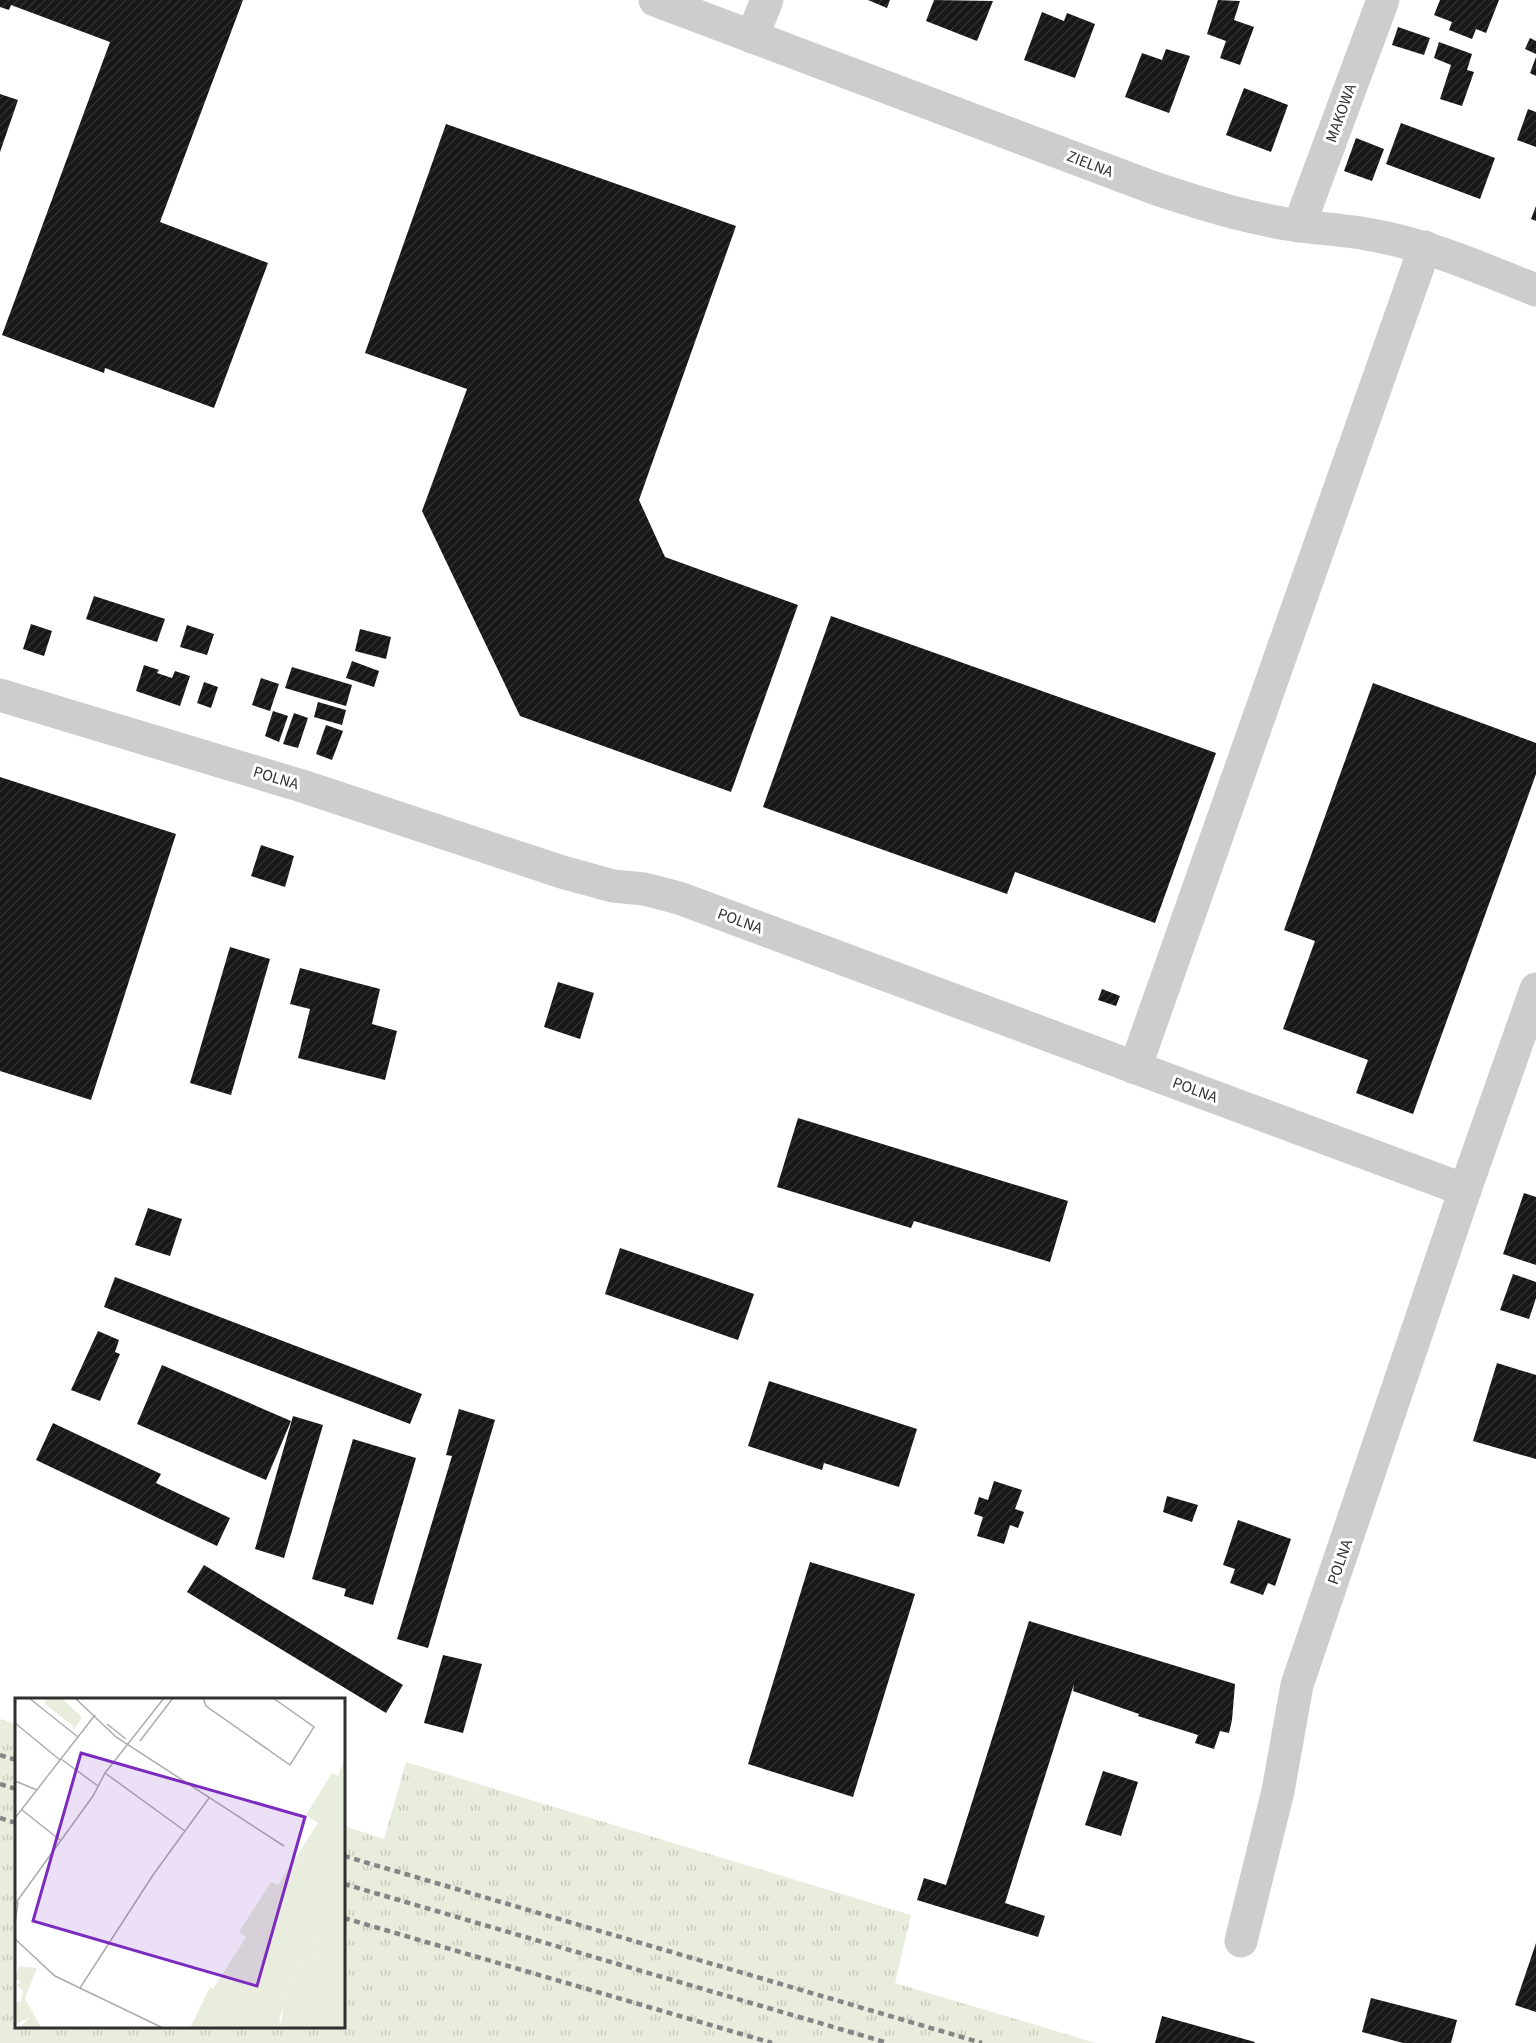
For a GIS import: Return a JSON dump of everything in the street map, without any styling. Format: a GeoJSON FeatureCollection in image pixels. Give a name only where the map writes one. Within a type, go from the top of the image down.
{"type":"FeatureCollection","features":[{"type":"Feature","properties":{"kind":"street","name":"ZIELNA"},"geometry":{"type":"LineString","coordinates":[[654,0],[1155,189],[1224,210],[1299,226],[1372,235],[1425,247],[1536,290]]}},
{"type":"Feature","properties":{"kind":"street"},"geometry":{"type":"LineString","coordinates":[[752,37],[767,0]]}},
{"type":"Feature","properties":{"kind":"street","name":"MAKOWA"},"geometry":{"type":"LineString","coordinates":[[1299,226],[1383,0]]}},
{"type":"Feature","properties":{"kind":"street"},"geometry":{"type":"LineString","coordinates":[[1135,1068],[1425,247]]}},
{"type":"Feature","properties":{"kind":"street","name":"POLNA"},"geometry":{"type":"LineString","coordinates":[[0,695],[302,786],[562,872],[613,886],[644,889],[679,898],[1465,1190]]}},
{"type":"Feature","properties":{"kind":"street","name":"POLNA"},"geometry":{"type":"LineString","coordinates":[[1241,1941],[1278,1791],[1297,1685],[1465,1190],[1536,989]]}},
{"type":"Feature","properties":{"kind":"green space"},"geometry":{"type":"Polygon","coordinates":[[[0,1719],[15,1724],[15,2028],[345,2028],[345,1826],[384,1839],[406,1762],[911,1915],[895,1983],[1096,2043],[0,2043],[0,1719]]]}},
{"type":"Feature","properties":{"kind":"building"},"geometry":{"type":"Polygon","coordinates":[[[0,0],[243,0],[160,222],[268,263],[214,408],[105,368],[104,373],[2,335],[110,42],[11,5],[9,10],[0,7],[0,0]]]}},
{"type":"Feature","properties":{"kind":"building"},"geometry":{"type":"Polygon","coordinates":[[[868,0],[890,0],[887,8],[868,0]]]}},
{"type":"Feature","properties":{"kind":"building"},"geometry":{"type":"Polygon","coordinates":[[[934,0],[993,1],[977,41],[926,21],[934,0]]]}},
{"type":"Feature","properties":{"kind":"building"},"geometry":{"type":"Polygon","coordinates":[[[1218,0],[1240,1],[1234,20],[1254,27],[1240,65],[1220,58],[1226,41],[1207,34],[1218,0]]]}},
{"type":"Feature","properties":{"kind":"building"},"geometry":{"type":"Polygon","coordinates":[[[1440,0],[1499,0],[1486,33],[1476,29],[1472,39],[1449,30],[1452,22],[1434,15],[1440,0]]]}},
{"type":"Feature","properties":{"kind":"building"},"geometry":{"type":"Polygon","coordinates":[[[1042,12],[1064,21],[1067,13],[1095,24],[1075,78],[1024,60],[1042,12]]]}},
{"type":"Feature","properties":{"kind":"building"},"geometry":{"type":"Polygon","coordinates":[[[1398,27],[1430,38],[1424,55],[1392,45],[1398,27]]]}},
{"type":"Feature","properties":{"kind":"building"},"geometry":{"type":"Polygon","coordinates":[[[1530,38],[1536,41],[1536,54],[1525,49],[1530,38]]]}},
{"type":"Feature","properties":{"kind":"building"},"geometry":{"type":"Polygon","coordinates":[[[1439,42],[1472,54],[1467,70],[1474,72],[1462,106],[1440,99],[1451,65],[1434,58],[1439,42]]]}},
{"type":"Feature","properties":{"kind":"building"},"geometry":{"type":"Polygon","coordinates":[[[1166,49],[1190,56],[1169,113],[1125,97],[1142,53],[1162,60],[1166,49]]]}},
{"type":"Feature","properties":{"kind":"building"},"geometry":{"type":"Polygon","coordinates":[[[1536,57],[1536,76],[1530,73],[1536,57]]]}},
{"type":"Feature","properties":{"kind":"building"},"geometry":{"type":"Polygon","coordinates":[[[1244,88],[1288,105],[1271,152],[1226,135],[1244,88]]]}},
{"type":"Feature","properties":{"kind":"building"},"geometry":{"type":"Polygon","coordinates":[[[0,94],[18,100],[0,152],[0,94]]]}},
{"type":"Feature","properties":{"kind":"building"},"geometry":{"type":"Polygon","coordinates":[[[1528,109],[1536,112],[1536,147],[1517,140],[1528,109]]]}},
{"type":"Feature","properties":{"kind":"building"},"geometry":{"type":"Polygon","coordinates":[[[1401,123],[1495,158],[1480,199],[1386,164],[1401,123]]]}},
{"type":"Feature","properties":{"kind":"building"},"geometry":{"type":"Polygon","coordinates":[[[446,124],[736,226],[639,500],[665,557],[798,605],[731,792],[520,716],[422,511],[467,389],[365,353],[446,124]]]}},
{"type":"Feature","properties":{"kind":"building"},"geometry":{"type":"Polygon","coordinates":[[[1356,138],[1384,149],[1372,181],[1344,171],[1356,138]]]}},
{"type":"Feature","properties":{"kind":"building"},"geometry":{"type":"Polygon","coordinates":[[[1536,206],[1536,221],[1531,219],[1536,206]]]}},
{"type":"Feature","properties":{"kind":"building"},"geometry":{"type":"Polygon","coordinates":[[[94,596],[165,619],[157,642],[86,619],[94,596]]]}},
{"type":"Feature","properties":{"kind":"building"},"geometry":{"type":"Polygon","coordinates":[[[831,616],[1216,753],[1155,923],[1015,872],[1007,894],[763,807],[831,616]]]}},
{"type":"Feature","properties":{"kind":"building"},"geometry":{"type":"Polygon","coordinates":[[[31,624],[52,631],[44,656],[23,649],[31,624]]]}},
{"type":"Feature","properties":{"kind":"building"},"geometry":{"type":"Polygon","coordinates":[[[187,625],[214,634],[207,655],[180,647],[187,625]]]}},
{"type":"Feature","properties":{"kind":"building"},"geometry":{"type":"Polygon","coordinates":[[[360,629],[391,637],[386,659],[355,651],[360,629]]]}},
{"type":"Feature","properties":{"kind":"building"},"geometry":{"type":"Polygon","coordinates":[[[352,661],[379,671],[374,687],[346,678],[352,661]]]}},
{"type":"Feature","properties":{"kind":"building"},"geometry":{"type":"Polygon","coordinates":[[[144,665],[172,678],[175,671],[190,676],[180,706],[136,691],[144,665]]]}},
{"type":"Feature","properties":{"kind":"building"},"geometry":{"type":"Polygon","coordinates":[[[292,667],[352,685],[346,706],[285,688],[292,667]]]}},
{"type":"Feature","properties":{"kind":"building"},"geometry":{"type":"Polygon","coordinates":[[[261,678],[279,684],[270,711],[252,705],[261,678]]]}},
{"type":"Feature","properties":{"kind":"building"},"geometry":{"type":"Polygon","coordinates":[[[204,682],[218,687],[211,708],[197,703],[204,682]]]}},
{"type":"Feature","properties":{"kind":"building"},"geometry":{"type":"Polygon","coordinates":[[[1373,683],[1536,743],[1536,774],[1413,1114],[1356,1093],[1368,1060],[1283,1029],[1315,941],[1284,930],[1373,683]]]}},
{"type":"Feature","properties":{"kind":"building"},"geometry":{"type":"Polygon","coordinates":[[[318,702],[346,710],[342,725],[314,717],[318,702]]]}},
{"type":"Feature","properties":{"kind":"building"},"geometry":{"type":"Polygon","coordinates":[[[273,711],[288,716],[279,742],[265,736],[273,711]]]}},
{"type":"Feature","properties":{"kind":"building"},"geometry":{"type":"Polygon","coordinates":[[[294,713],[308,718],[298,748],[283,744],[294,713]]]}},
{"type":"Feature","properties":{"kind":"building"},"geometry":{"type":"Polygon","coordinates":[[[326,725],[343,731],[332,760],[316,754],[326,725]]]}},
{"type":"Feature","properties":{"kind":"building"},"geometry":{"type":"Polygon","coordinates":[[[0,777],[176,834],[91,1100],[0,1071],[0,777]]]}},
{"type":"Feature","properties":{"kind":"building"},"geometry":{"type":"Polygon","coordinates":[[[261,845],[294,856],[285,887],[251,876],[261,845]]]}},
{"type":"Feature","properties":{"kind":"building"},"geometry":{"type":"Polygon","coordinates":[[[230,947],[270,959],[231,1095],[190,1083],[230,947]]]}},
{"type":"Feature","properties":{"kind":"building"},"geometry":{"type":"Polygon","coordinates":[[[300,968],[380,989],[372,1024],[397,1031],[385,1080],[298,1058],[310,1009],[290,1004],[300,968]]]}},
{"type":"Feature","properties":{"kind":"building"},"geometry":{"type":"Polygon","coordinates":[[[558,982],[594,993],[580,1039],[544,1027],[558,982]]]}},
{"type":"Feature","properties":{"kind":"building"},"geometry":{"type":"Polygon","coordinates":[[[1102,989],[1120,996],[1116,1006],[1098,1000],[1102,989]]]}},
{"type":"Feature","properties":{"kind":"building"},"geometry":{"type":"Polygon","coordinates":[[[798,1118],[1068,1201],[1050,1262],[914,1221],[911,1228],[777,1187],[798,1118]]]}},
{"type":"Feature","properties":{"kind":"building"},"geometry":{"type":"Polygon","coordinates":[[[1524,1193],[1536,1197],[1536,1265],[1503,1254],[1524,1193]]]}},
{"type":"Feature","properties":{"kind":"building"},"geometry":{"type":"Polygon","coordinates":[[[148,1208],[182,1219],[170,1256],[135,1245],[148,1208]]]}},
{"type":"Feature","properties":{"kind":"building"},"geometry":{"type":"Polygon","coordinates":[[[620,1248],[754,1294],[738,1340],[605,1294],[620,1248]]]}},
{"type":"Feature","properties":{"kind":"building"},"geometry":{"type":"Polygon","coordinates":[[[1513,1274],[1536,1282],[1536,1298],[1529,1319],[1500,1310],[1513,1274]]]}},
{"type":"Feature","properties":{"kind":"building"},"geometry":{"type":"Polygon","coordinates":[[[115,1277],[422,1394],[410,1424],[104,1307],[115,1277]]]}},
{"type":"Feature","properties":{"kind":"building"},"geometry":{"type":"Polygon","coordinates":[[[98,1331],[119,1340],[115,1352],[120,1354],[100,1401],[71,1390],[98,1331]]]}},
{"type":"Feature","properties":{"kind":"building"},"geometry":{"type":"Polygon","coordinates":[[[1497,1363],[1536,1375],[1536,1459],[1473,1441],[1497,1363]]]}},
{"type":"Feature","properties":{"kind":"building"},"geometry":{"type":"Polygon","coordinates":[[[162,1365],[291,1421],[266,1480],[137,1424],[162,1365]]]}},
{"type":"Feature","properties":{"kind":"building"},"geometry":{"type":"Polygon","coordinates":[[[769,1381],[917,1429],[899,1487],[824,1463],[822,1470],[748,1446],[769,1381]]]}},
{"type":"Feature","properties":{"kind":"building"},"geometry":{"type":"Polygon","coordinates":[[[459,1409],[495,1420],[428,1648],[397,1639],[452,1456],[446,1455],[459,1409]]]}},
{"type":"Feature","properties":{"kind":"building"},"geometry":{"type":"Polygon","coordinates":[[[293,1416],[323,1425],[284,1558],[255,1549],[293,1416]]]}},
{"type":"Feature","properties":{"kind":"building"},"geometry":{"type":"Polygon","coordinates":[[[53,1423],[161,1474],[156,1483],[230,1518],[217,1546],[36,1460],[53,1423]]]}},
{"type":"Feature","properties":{"kind":"building"},"geometry":{"type":"Polygon","coordinates":[[[353,1439],[416,1458],[373,1605],[344,1596],[346,1589],[312,1579],[353,1439]]]}},
{"type":"Feature","properties":{"kind":"building"},"geometry":{"type":"Polygon","coordinates":[[[994,1481],[1022,1490],[1015,1509],[1024,1512],[1018,1528],[1010,1525],[1004,1544],[977,1536],[983,1517],[974,1514],[979,1497],[988,1500],[994,1481]]]}},
{"type":"Feature","properties":{"kind":"building"},"geometry":{"type":"Polygon","coordinates":[[[1167,1496],[1198,1505],[1192,1522],[1163,1512],[1167,1496]]]}},
{"type":"Feature","properties":{"kind":"building"},"geometry":{"type":"Polygon","coordinates":[[[1238,1520],[1291,1539],[1275,1586],[1268,1583],[1263,1595],[1230,1583],[1235,1569],[1223,1565],[1238,1520]]]}},
{"type":"Feature","properties":{"kind":"building"},"geometry":{"type":"Polygon","coordinates":[[[810,1562],[915,1594],[853,1797],[748,1764],[810,1562]]]}},
{"type":"Feature","properties":{"kind":"building"},"geometry":{"type":"Polygon","coordinates":[[[204,1565],[403,1685],[386,1713],[187,1592],[204,1565]]]}},
{"type":"Feature","properties":{"kind":"building"},"geometry":{"type":"Polygon","coordinates":[[[1029,1621],[1235,1684],[1229,1733],[1220,1731],[1214,1749],[1195,1743],[1198,1735],[1138,1716],[1139,1714],[1073,1691],[1074,1684],[1005,1903],[1045,1916],[1038,1937],[917,1900],[924,1878],[946,1885],[1029,1621]]]}},
{"type":"Feature","properties":{"kind":"building"},"geometry":{"type":"Polygon","coordinates":[[[443,1655],[482,1664],[463,1733],[424,1723],[443,1655]]]}},
{"type":"Feature","properties":{"kind":"building"},"geometry":{"type":"Polygon","coordinates":[[[1103,1771],[1138,1782],[1121,1836],[1085,1825],[1103,1771]]]}},
{"type":"Feature","properties":{"kind":"building"},"geometry":{"type":"Polygon","coordinates":[[[1536,1943],[1536,2012],[1515,2005],[1536,1943]]]}},
{"type":"Feature","properties":{"kind":"building"},"geometry":{"type":"Polygon","coordinates":[[[1371,1998],[1457,2020],[1451,2043],[1403,2043],[1362,2032],[1371,1998]]]}},
{"type":"Feature","properties":{"kind":"building"},"geometry":{"type":"Polygon","coordinates":[[[1162,2016],[1255,2042],[1155,2043],[1162,2016]]]}},
{"type":"Feature","properties":{"kind":"railway"},"geometry":{"type":"LineString","coordinates":[[0,1755],[15,1760]]}},
{"type":"Feature","properties":{"kind":"railway"},"geometry":{"type":"LineString","coordinates":[[0,1784],[15,1789]]}},
{"type":"Feature","properties":{"kind":"railway"},"geometry":{"type":"LineString","coordinates":[[0,1818],[15,1823]]}},
{"type":"Feature","properties":{"kind":"railway"},"geometry":{"type":"LineString","coordinates":[[345,1856],[982,2043]]}},
{"type":"Feature","properties":{"kind":"railway"},"geometry":{"type":"LineString","coordinates":[[345,1884],[888,2043]]}},
{"type":"Feature","properties":{"kind":"railway"},"geometry":{"type":"LineString","coordinates":[[345,1918],[772,2043]]}}]}
